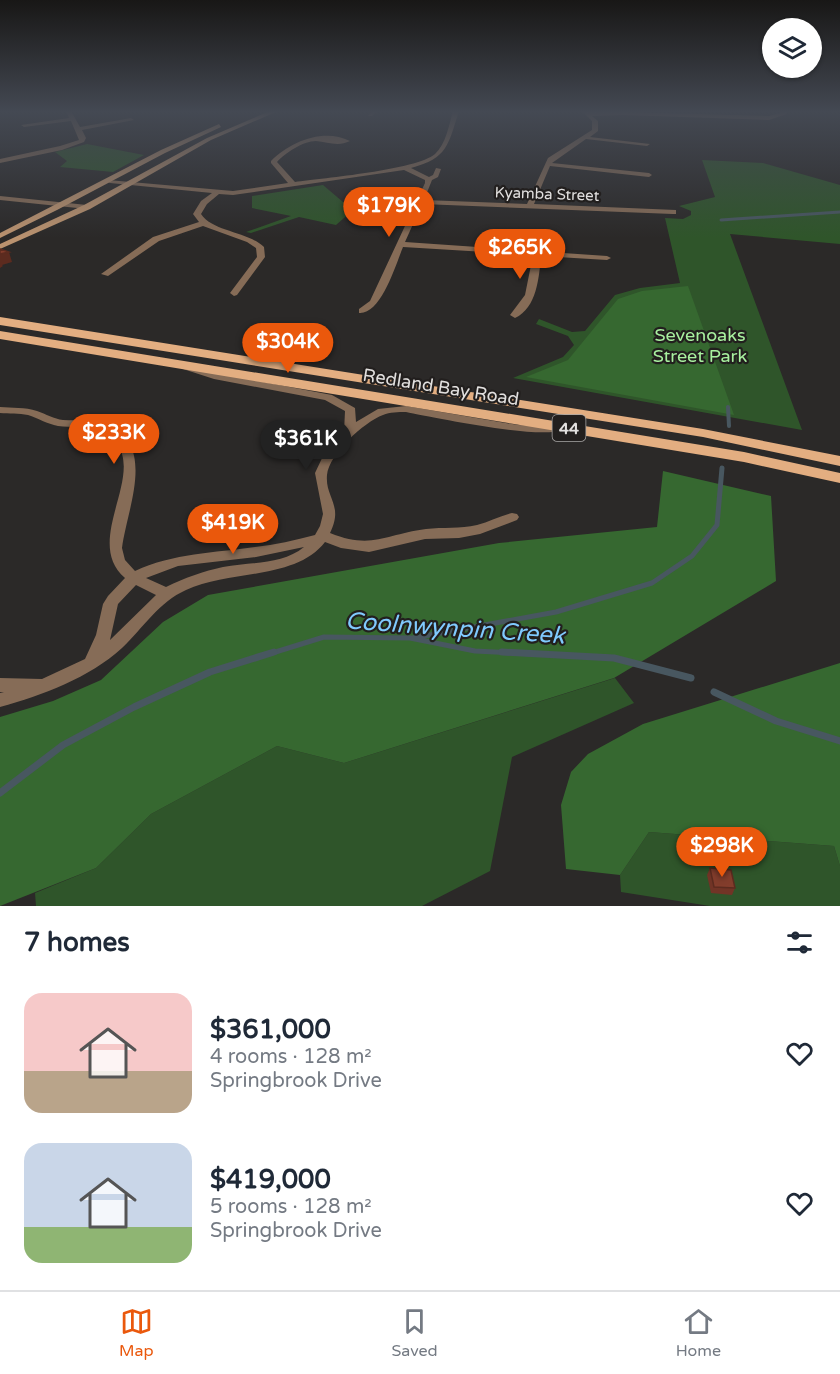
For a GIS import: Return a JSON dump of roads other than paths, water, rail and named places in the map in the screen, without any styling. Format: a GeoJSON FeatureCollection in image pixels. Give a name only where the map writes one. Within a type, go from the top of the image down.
{"type":"FeatureCollection","features":[{"type":"Feature","properties":{"kind":"main road"},"geometry":{"type":"LineString","coordinates":[[0,236],[66,204],[160,153]]}},
{"type":"Feature","properties":{"kind":"main road"},"geometry":{"type":"LineString","coordinates":[[0,247],[87,207],[183,153]]}},
{"type":"Feature","properties":{"kind":"main road","name":"Redland Bay Road"},"geometry":{"type":"LineString","coordinates":[[0,321],[703,433],[840,461]]}},
{"type":"Feature","properties":{"kind":"main road","name":"Redland Bay Road"},"geometry":{"type":"LineString","coordinates":[[0,335],[744,457],[840,478]]}},
{"type":"Feature","properties":{"kind":"street"},"geometry":{"type":"LineString","coordinates":[[0,161],[33,153]]}},
{"type":"Feature","properties":{"kind":"street"},"geometry":{"type":"LineString","coordinates":[[282,153],[273,162],[294,186]]}},
{"type":"Feature","properties":{"kind":"street"},"geometry":{"type":"LineString","coordinates":[[110,181],[216,193],[249,192],[405,168],[431,161],[440,153]]}},
{"type":"Feature","properties":{"kind":"street"},"geometry":{"type":"LineString","coordinates":[[529,207],[547,164],[557,153]]}},
{"type":"Feature","properties":{"kind":"street"},"geometry":{"type":"LineString","coordinates":[[547,164],[649,175]]}},
{"type":"Feature","properties":{"kind":"street"},"geometry":{"type":"LineString","coordinates":[[405,168],[429,179]]}},
{"type":"Feature","properties":{"kind":"street"},"geometry":{"type":"LineString","coordinates":[[362,311],[374,303],[429,179],[435,176],[438,169]]}},
{"type":"Feature","properties":{"kind":"street"},"geometry":{"type":"LineString","coordinates":[[216,193],[204,203],[197,214],[203,223],[250,240],[260,247],[261,257],[234,293]]}},
{"type":"Feature","properties":{"kind":"street"},"geometry":{"type":"LineString","coordinates":[[0,198],[87,207]]}},
{"type":"Feature","properties":{"kind":"street","name":"Kyamba Street"},"geometry":{"type":"LineString","coordinates":[[420,201],[673,212]]}},
{"type":"Feature","properties":{"kind":"street"},"geometry":{"type":"LineString","coordinates":[[105,274],[156,239],[203,223]]}},
{"type":"Feature","properties":{"kind":"street"},"geometry":{"type":"LineString","coordinates":[[400,244],[607,258]]}},
{"type":"Feature","properties":{"kind":"street"},"geometry":{"type":"LineString","coordinates":[[515,315],[525,306],[531,296],[537,253]]}},
{"type":"Feature","properties":{"kind":"street"},"geometry":{"type":"LineString","coordinates":[[172,362],[214,376],[328,396],[351,410],[350,433]]}},
{"type":"Feature","properties":{"kind":"street"},"geometry":{"type":"LineString","coordinates":[[0,700],[71,676],[90,664],[126,634],[166,593],[206,577],[257,568],[300,556],[311,550],[330,521],[328,501],[321,486],[324,463],[350,433],[375,414],[393,409],[518,428],[575,429]]}},
{"type":"Feature","properties":{"kind":"street"},"geometry":{"type":"LineString","coordinates":[[0,410],[33,413],[62,423],[94,424],[113,432],[121,440],[129,463],[130,486],[116,537],[115,553],[118,561],[135,578],[166,593]]}},
{"type":"Feature","properties":{"kind":"street"},"geometry":{"type":"LineString","coordinates":[[90,664],[104,635],[107,616],[113,601],[124,587],[149,569],[178,562],[256,552],[320,537],[369,547],[425,534],[470,531],[512,517]]}},
{"type":"Feature","properties":{"kind":"street"},"geometry":{"type":"LineString","coordinates":[[0,685],[42,685]]}},
{"type":"Feature","properties":{"kind":"waterway"},"geometry":{"type":"LineString","coordinates":[[721,220],[840,212]]}},
{"type":"Feature","properties":{"kind":"waterway"},"geometry":{"type":"LineString","coordinates":[[728,407],[729,426]]}},
{"type":"Feature","properties":{"kind":"waterway"},"geometry":{"type":"LineString","coordinates":[[413,638],[556,612],[652,583],[692,556],[717,525],[722,468]]}},
{"type":"Feature","properties":{"kind":"waterway","name":"Coolnwynpin Creek"},"geometry":{"type":"LineString","coordinates":[[269,654],[324,637],[410,638],[475,651],[532,654]]}},
{"type":"Feature","properties":{"kind":"waterway","name":"Coolnwynpin Creek"},"geometry":{"type":"LineString","coordinates":[[0,793],[63,745],[134,707],[210,672],[274,652]]}},
{"type":"Feature","properties":{"kind":"waterway","name":"Coolnwynpin Creek"},"geometry":{"type":"LineString","coordinates":[[502,652],[614,658],[691,678]]}},
{"type":"Feature","properties":{"kind":"waterway","name":"Coolnwynpin Creek"},"geometry":{"type":"LineString","coordinates":[[714,692],[776,721],[840,741]]}},
{"type":"Feature","properties":{"kind":"park label","name":"Sevenoaks Street Park"},"geometry":{"type":"Point","coordinates":[700,345]}}]}
